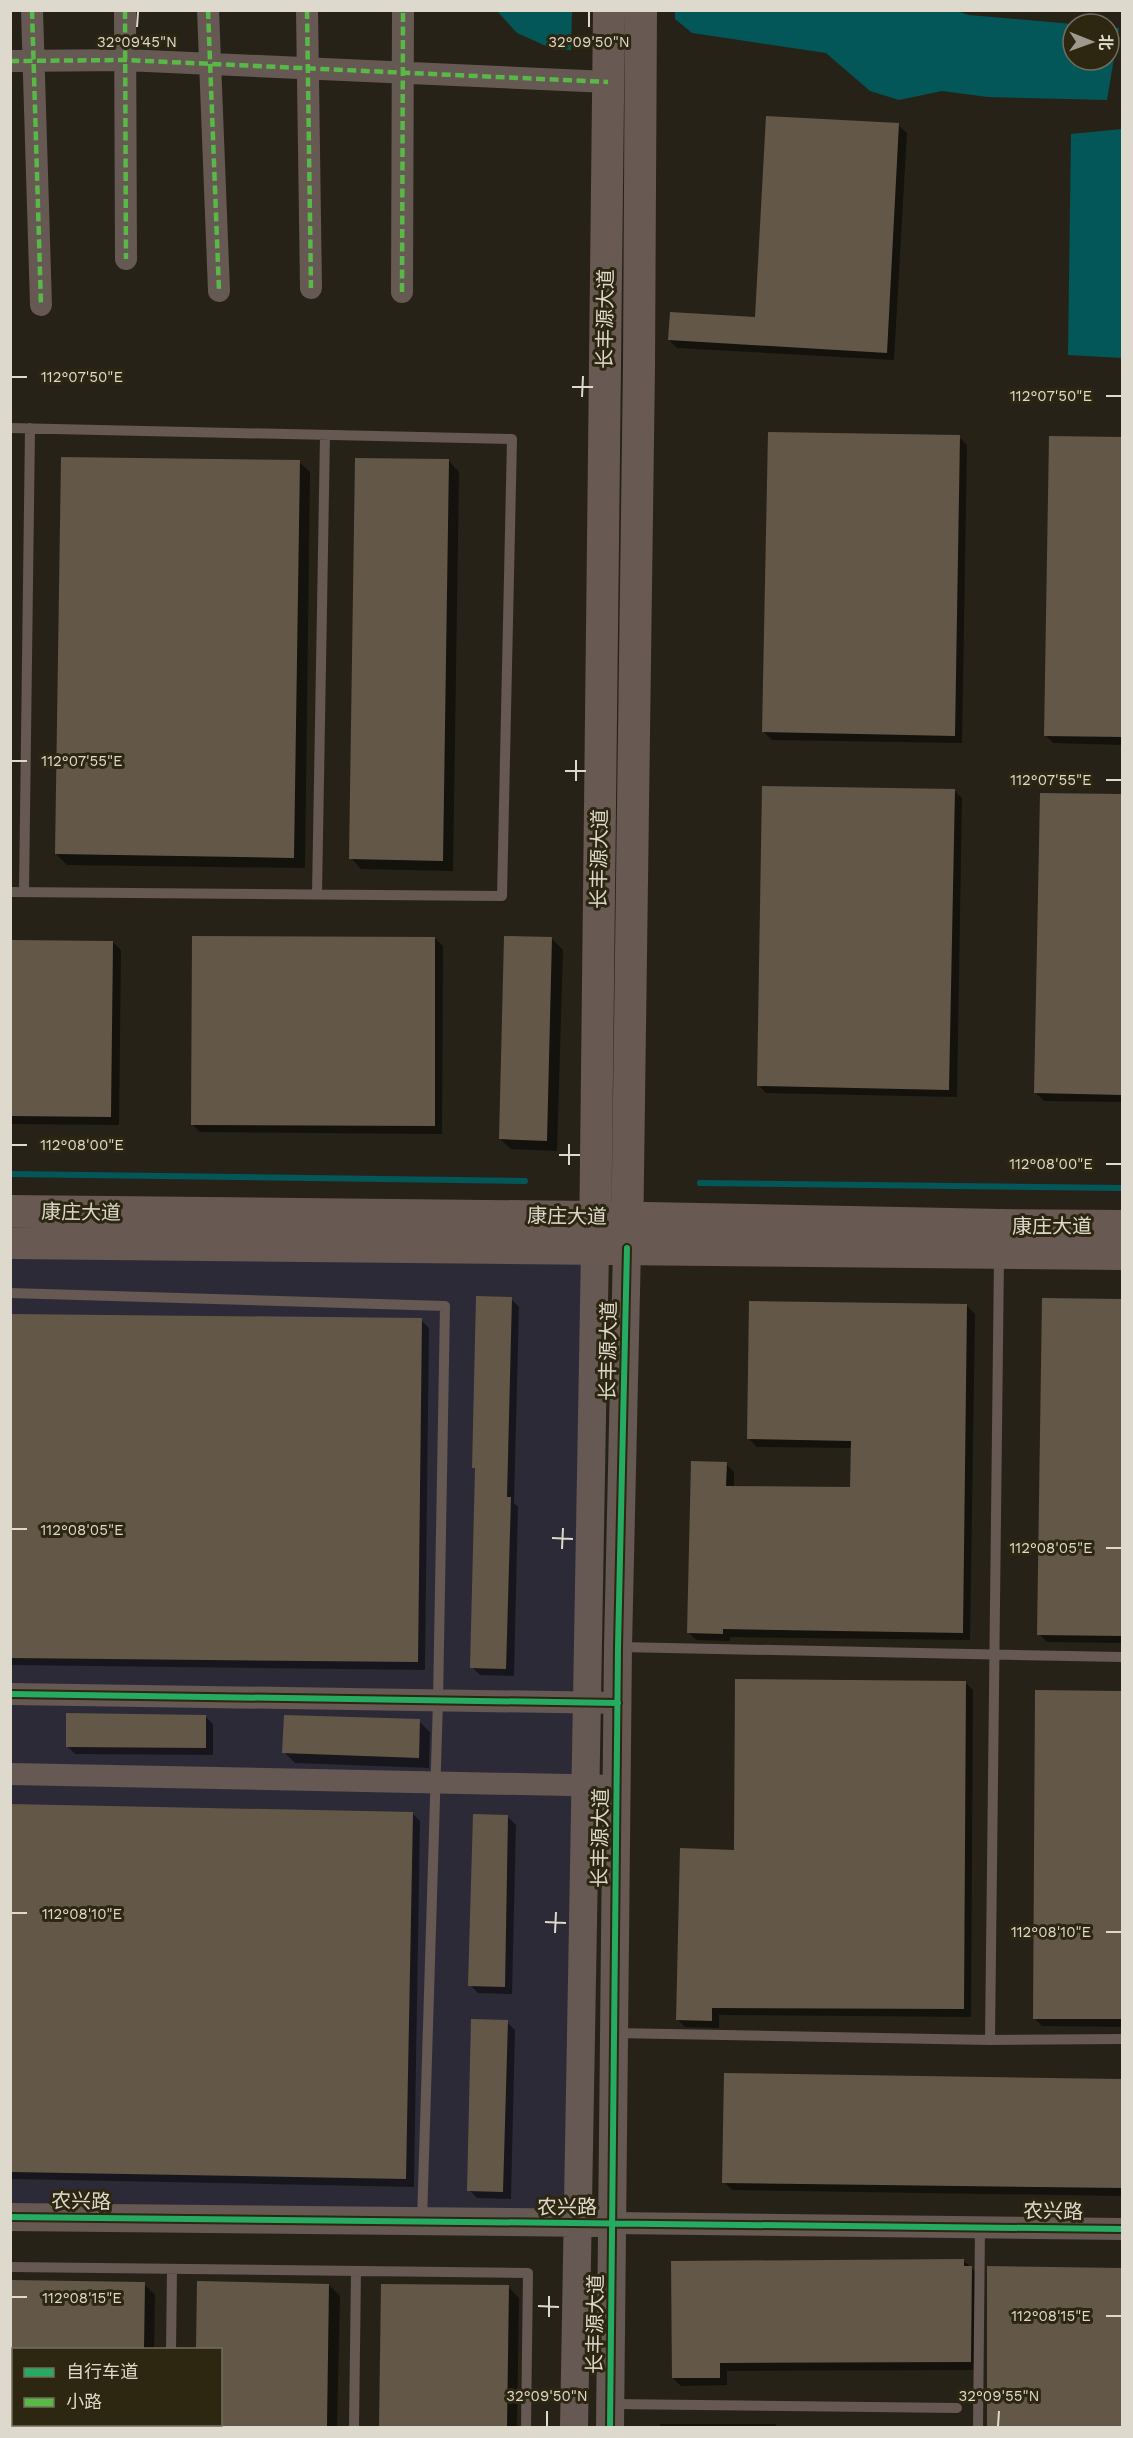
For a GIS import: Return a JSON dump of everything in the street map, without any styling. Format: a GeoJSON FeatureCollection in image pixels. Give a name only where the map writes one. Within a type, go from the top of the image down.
{"type":"FeatureCollection","features":[{"type":"Feature","properties":{"kind":"main road","name":"长丰源大道"},"geometry":{"type":"LineString","coordinates":[[595,1248],[609,10]]}},
{"type":"Feature","properties":{"kind":"main road","name":"长丰源大道"},"geometry":{"type":"LineString","coordinates":[[627,1248],[639,366],[641,10]]}},
{"type":"Feature","properties":{"kind":"main road","name":"康庄大道"},"geometry":{"type":"LineString","coordinates":[[10,1211],[628,1217],[999,1239],[1122,1254]]}},
{"type":"Feature","properties":{"kind":"main road","name":"康庄大道"},"geometry":{"type":"LineString","coordinates":[[10,1243],[627,1248],[999,1239],[1122,1226]]}},
{"type":"Feature","properties":{"kind":"street"},"geometry":{"type":"LineString","coordinates":[[32,10],[41,304]]}},
{"type":"Feature","properties":{"kind":"street"},"geometry":{"type":"LineString","coordinates":[[125,10],[126,259]]}},
{"type":"Feature","properties":{"kind":"street"},"geometry":{"type":"LineString","coordinates":[[208,10],[219,291]]}},
{"type":"Feature","properties":{"kind":"street"},"geometry":{"type":"LineString","coordinates":[[306,10],[311,288]]}},
{"type":"Feature","properties":{"kind":"street"},"geometry":{"type":"LineString","coordinates":[[402,291],[403,10]]}},
{"type":"Feature","properties":{"kind":"street"},"geometry":{"type":"LineString","coordinates":[[10,61],[125,60],[608,82]]}},
{"type":"Feature","properties":{"kind":"street","name":"长丰源大道"},"geometry":{"type":"LineString","coordinates":[[574,2427],[595,1248]]}},
{"type":"Feature","properties":{"kind":"street","name":"长丰源大道"},"geometry":{"type":"LineString","coordinates":[[610,2416],[618,1647],[627,1248]]}},
{"type":"Feature","properties":{"kind":"street"},"geometry":{"type":"LineString","coordinates":[[10,1694],[618,1703]]}},
{"type":"Feature","properties":{"kind":"street"},"geometry":{"type":"LineString","coordinates":[[10,1774],[617,1786]]}},
{"type":"Feature","properties":{"kind":"street","name":"农兴路"},"geometry":{"type":"LineString","coordinates":[[10,2217],[1122,2229]]}},
{"type":"Feature","properties":{"kind":"lane"},"geometry":{"type":"LineString","coordinates":[[10,428],[512,439],[502,896],[10,892]]}},
{"type":"Feature","properties":{"kind":"lane"},"geometry":{"type":"LineString","coordinates":[[24,892],[30,428]]}},
{"type":"Feature","properties":{"kind":"lane"},"geometry":{"type":"LineString","coordinates":[[316,894],[325,435]]}},
{"type":"Feature","properties":{"kind":"lane"},"geometry":{"type":"LineString","coordinates":[[990,2040],[999,1239]]}},
{"type":"Feature","properties":{"kind":"lane"},"geometry":{"type":"LineString","coordinates":[[10,1293],[445,1306],[438,1701],[422,2222]]}},
{"type":"Feature","properties":{"kind":"lane"},"geometry":{"type":"LineString","coordinates":[[618,1647],[1122,1657]]}},
{"type":"Feature","properties":{"kind":"lane"},"geometry":{"type":"LineString","coordinates":[[614,2033],[990,2040],[1122,2039]]}},
{"type":"Feature","properties":{"kind":"lane"},"geometry":{"type":"LineString","coordinates":[[978,2427],[980,2227]]}},
{"type":"Feature","properties":{"kind":"lane"},"geometry":{"type":"LineString","coordinates":[[10,2267],[528,2273],[525,2427]]}},
{"type":"Feature","properties":{"kind":"lane"},"geometry":{"type":"LineString","coordinates":[[171,2348],[172,2269]]}},
{"type":"Feature","properties":{"kind":"lane"},"geometry":{"type":"LineString","coordinates":[[354,2427],[356,2271]]}},
{"type":"Feature","properties":{"kind":"lane"},"geometry":{"type":"LineString","coordinates":[[610,2416],[957,2408]]}},
{"type":"Feature","properties":{"kind":"shaded area"},"geometry":{"type":"Polygon","coordinates":[[[11,1243],[595,1249],[578,2223],[11,2217],[11,1243]]]}},
{"type":"Feature","properties":{"kind":"water"},"geometry":{"type":"Polygon","coordinates":[[[675,10],[953,10],[969,15],[1061,23],[1061,72],[1112,72],[1107,100],[988,97],[942,91],[899,100],[870,91],[826,53],[692,33],[675,19],[675,10]]]}},
{"type":"Feature","properties":{"kind":"water"},"geometry":{"type":"Polygon","coordinates":[[[497,11],[572,11],[571,50],[555,50],[517,33],[497,11]]]}},
{"type":"Feature","properties":{"kind":"water"},"geometry":{"type":"Polygon","coordinates":[[[1122,129],[1122,358],[1068,355],[1071,134],[1122,129]]]}},
{"type":"Feature","properties":{"kind":"building"},"geometry":{"type":"Polygon","coordinates":[[[766,116],[899,123],[887,353],[668,340],[670,312],[755,317],[766,116]]]}},
{"type":"Feature","properties":{"kind":"building"},"geometry":{"type":"Polygon","coordinates":[[[768,432],[960,435],[955,736],[762,732],[768,432]]]}},
{"type":"Feature","properties":{"kind":"building"},"geometry":{"type":"Polygon","coordinates":[[[1049,436],[1122,437],[1122,737],[1044,736],[1049,436]]]}},
{"type":"Feature","properties":{"kind":"building"},"geometry":{"type":"Polygon","coordinates":[[[61,457],[300,460],[294,858],[55,854],[61,457]]]}},
{"type":"Feature","properties":{"kind":"building"},"geometry":{"type":"Polygon","coordinates":[[[355,458],[449,459],[443,861],[349,859],[355,458]]]}},
{"type":"Feature","properties":{"kind":"building"},"geometry":{"type":"Polygon","coordinates":[[[762,786],[955,789],[949,1090],[757,1086],[762,786]]]}},
{"type":"Feature","properties":{"kind":"building"},"geometry":{"type":"Polygon","coordinates":[[[1040,793],[1122,794],[1122,1095],[1034,1093],[1040,793]]]}},
{"type":"Feature","properties":{"kind":"building"},"geometry":{"type":"Polygon","coordinates":[[[192,936],[435,937],[435,1126],[191,1125],[192,936]]]}},
{"type":"Feature","properties":{"kind":"building"},"geometry":{"type":"Polygon","coordinates":[[[504,936],[552,937],[547,1141],[499,1139],[504,936]]]}},
{"type":"Feature","properties":{"kind":"building"},"geometry":{"type":"Polygon","coordinates":[[[10,940],[113,941],[111,1117],[10,1116],[10,940]]]}},
{"type":"Feature","properties":{"kind":"building"},"geometry":{"type":"Polygon","coordinates":[[[476,1296],[512,1297],[507,1497],[511,1497],[506,1669],[470,1668],[476,1296]]]}},
{"type":"Feature","properties":{"kind":"building"},"geometry":{"type":"Polygon","coordinates":[[[1042,1298],[1122,1299],[1122,1636],[1037,1635],[1042,1298]]]}},
{"type":"Feature","properties":{"kind":"building"},"geometry":{"type":"Polygon","coordinates":[[[749,1301],[967,1304],[963,1633],[723,1629],[723,1634],[687,1633],[691,1461],[727,1462],[726,1486],[850,1487],[851,1441],[747,1439],[749,1301]]]}},
{"type":"Feature","properties":{"kind":"building"},"geometry":{"type":"Polygon","coordinates":[[[10,1314],[422,1318],[418,1662],[10,1658],[10,1314]]]}},
{"type":"Feature","properties":{"kind":"building"},"geometry":{"type":"Polygon","coordinates":[[[735,1679],[966,1681],[964,2009],[712,2008],[712,2021],[676,2020],[680,1848],[734,1850],[735,1679]]]}},
{"type":"Feature","properties":{"kind":"building"},"geometry":{"type":"Polygon","coordinates":[[[1035,1690],[1122,1691],[1122,2019],[1033,2019],[1035,1690]]]}},
{"type":"Feature","properties":{"kind":"building"},"geometry":{"type":"Polygon","coordinates":[[[66,1713],[206,1715],[206,1748],[66,1747],[66,1713]]]}},
{"type":"Feature","properties":{"kind":"building"},"geometry":{"type":"Polygon","coordinates":[[[284,1715],[420,1719],[419,1758],[282,1753],[284,1715]]]}},
{"type":"Feature","properties":{"kind":"building"},"geometry":{"type":"Polygon","coordinates":[[[10,1804],[413,1812],[406,2179],[10,2172],[10,1804]]]}},
{"type":"Feature","properties":{"kind":"building"},"geometry":{"type":"Polygon","coordinates":[[[473,1814],[508,1815],[505,1987],[468,1986],[473,1814]]]}},
{"type":"Feature","properties":{"kind":"building"},"geometry":{"type":"Polygon","coordinates":[[[471,2019],[508,2020],[503,2192],[467,2191],[471,2019]]]}},
{"type":"Feature","properties":{"kind":"building"},"geometry":{"type":"Polygon","coordinates":[[[724,2073],[1122,2079],[1122,2188],[722,2183],[724,2073]]]}},
{"type":"Feature","properties":{"kind":"building"},"geometry":{"type":"Polygon","coordinates":[[[964,2259],[964,2266],[972,2266],[971,2362],[720,2363],[720,2378],[672,2378],[671,2261],[964,2259]]]}},
{"type":"Feature","properties":{"kind":"building"},"geometry":{"type":"Polygon","coordinates":[[[987,2266],[1122,2268],[1122,2427],[987,2427],[987,2266]]]}},
{"type":"Feature","properties":{"kind":"building"},"geometry":{"type":"Polygon","coordinates":[[[12,2280],[145,2282],[144,2348],[11,2349],[12,2280]]]}},
{"type":"Feature","properties":{"kind":"building"},"geometry":{"type":"Polygon","coordinates":[[[197,2281],[329,2284],[327,2427],[220,2427],[222,2426],[222,2348],[196,2348],[197,2281]]]}},
{"type":"Feature","properties":{"kind":"building"},"geometry":{"type":"Polygon","coordinates":[[[381,2284],[509,2285],[507,2427],[379,2427],[381,2284]]]}},
{"type":"Feature","properties":{"kind":"waterway"},"geometry":{"type":"LineString","coordinates":[[10,1174],[525,1181]]}},
{"type":"Feature","properties":{"kind":"waterway"},"geometry":{"type":"LineString","coordinates":[[700,1183],[1122,1188]]}},
{"type":"Feature","properties":{"kind":"marked path"},"geometry":{"type":"LineString","coordinates":[[32,10],[41,305]]}},
{"type":"Feature","properties":{"kind":"marked path"},"geometry":{"type":"LineString","coordinates":[[125,10],[126,259]]}},
{"type":"Feature","properties":{"kind":"marked path"},"geometry":{"type":"LineString","coordinates":[[208,10],[219,291]]}},
{"type":"Feature","properties":{"kind":"marked path"},"geometry":{"type":"LineString","coordinates":[[307,10],[311,288]]}},
{"type":"Feature","properties":{"kind":"marked path"},"geometry":{"type":"LineString","coordinates":[[402,292],[403,10]]}},
{"type":"Feature","properties":{"kind":"marked path"},"geometry":{"type":"LineString","coordinates":[[10,61],[125,60],[608,82]]}},
{"type":"Feature","properties":{"kind":"cycle path"},"geometry":{"type":"LineString","coordinates":[[610,2428],[618,1647],[627,1248]]}},
{"type":"Feature","properties":{"kind":"cycle path"},"geometry":{"type":"LineString","coordinates":[[10,1694],[618,1703]]}},
{"type":"Feature","properties":{"kind":"cycle path"},"geometry":{"type":"LineString","coordinates":[[10,2217],[1122,2229]]}}]}
